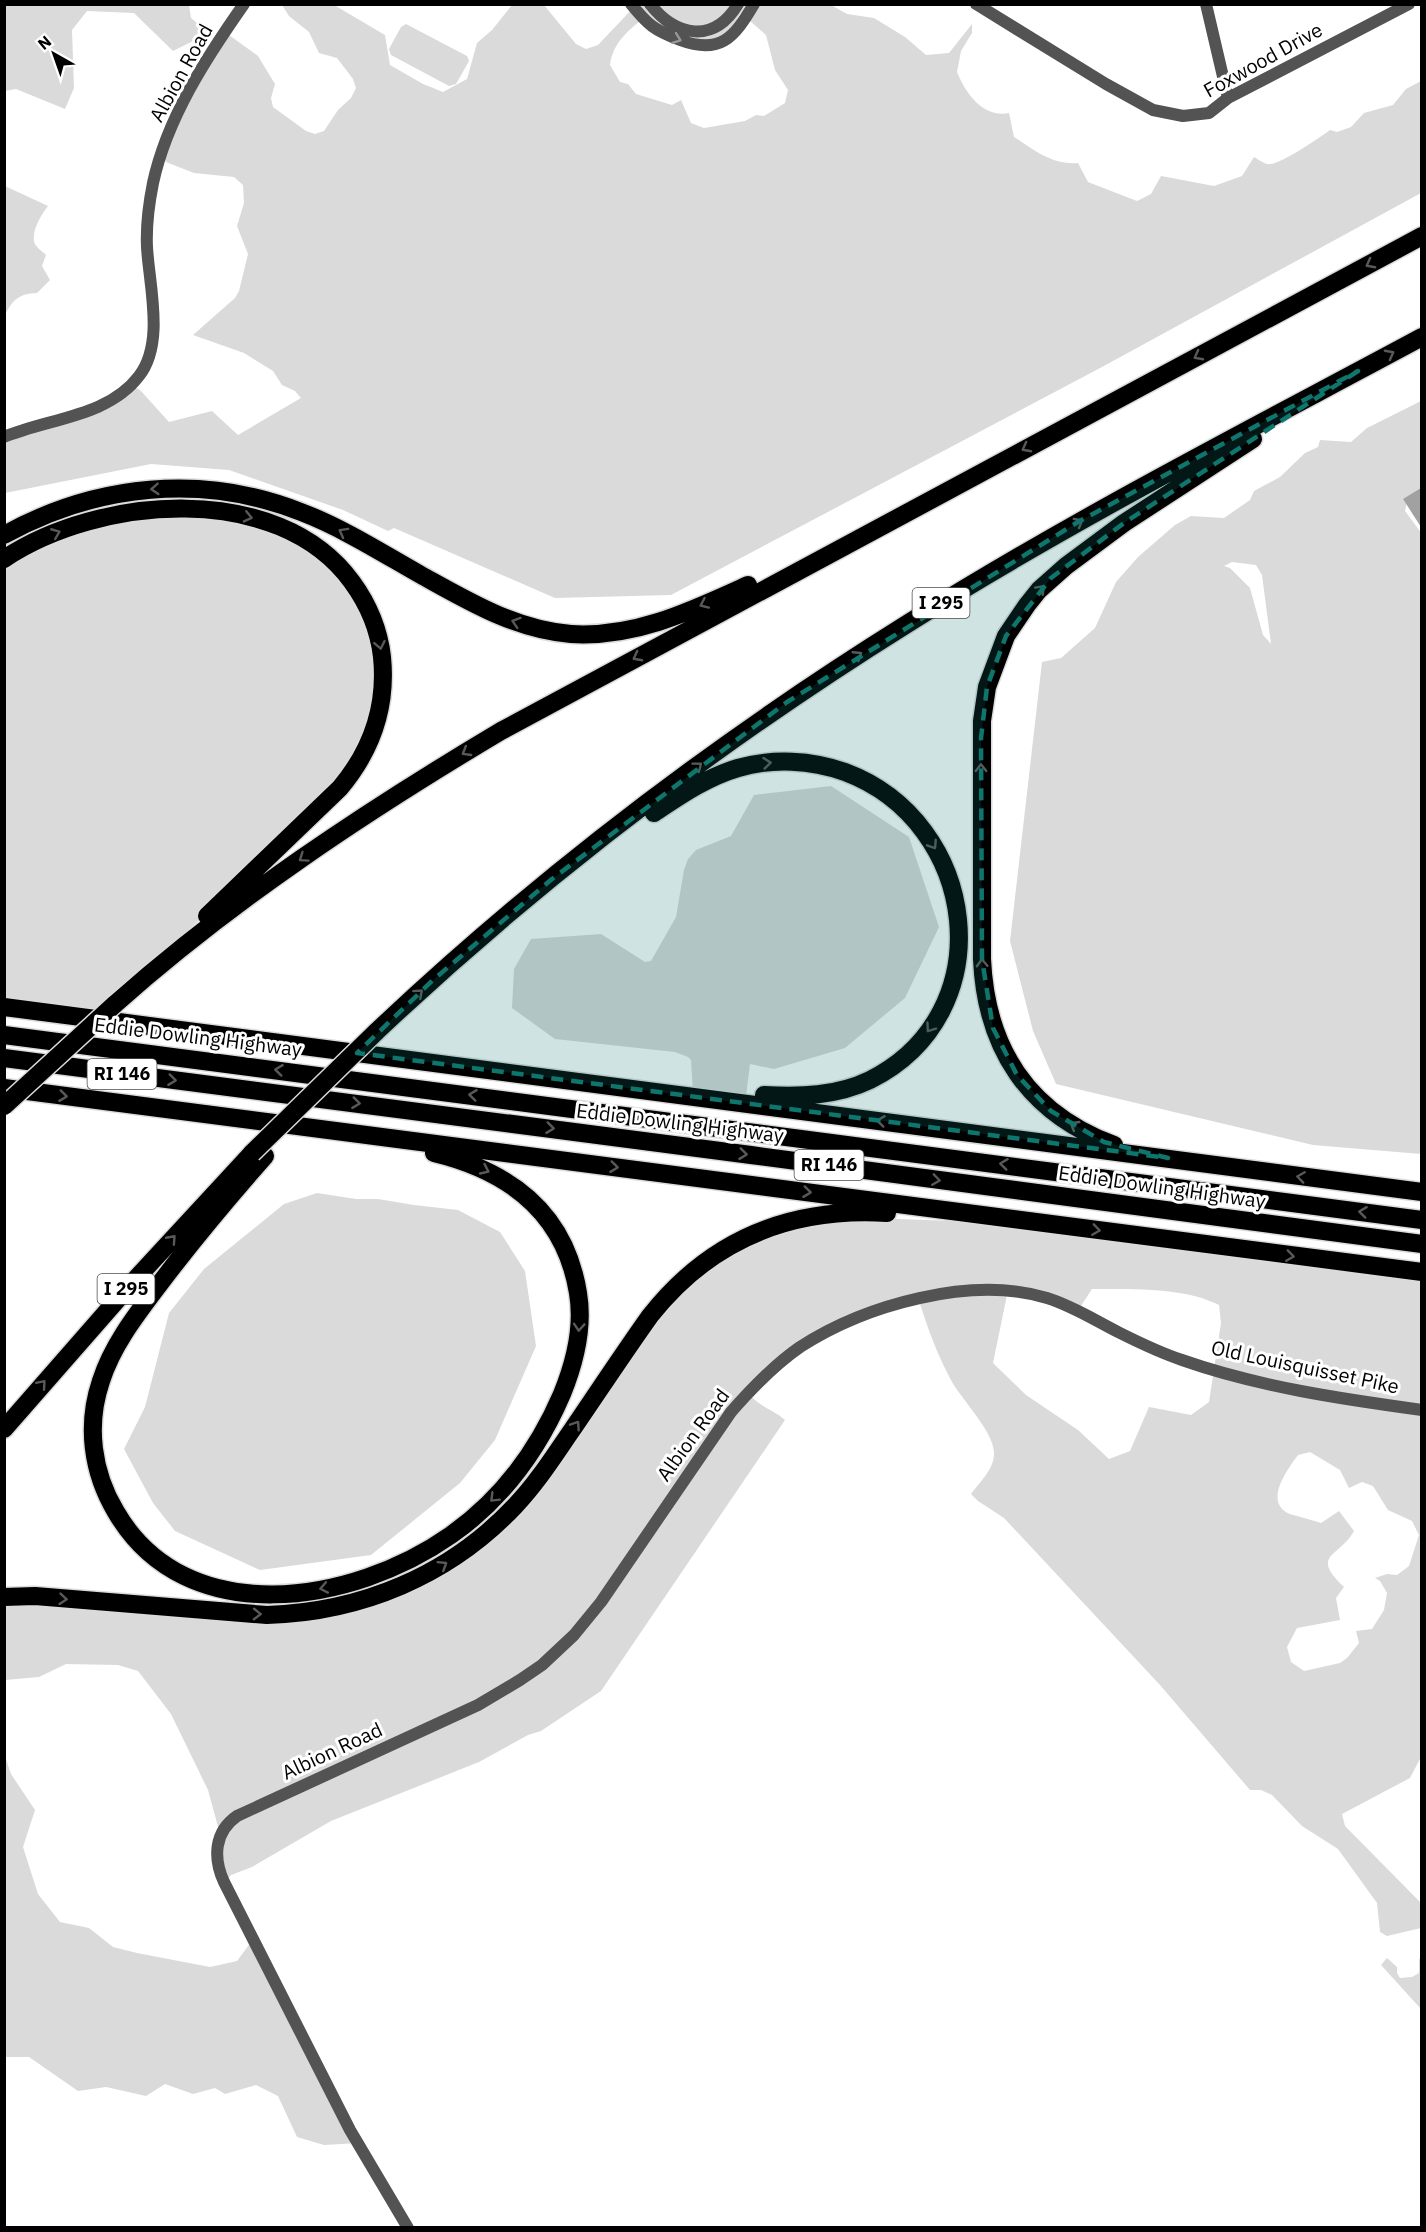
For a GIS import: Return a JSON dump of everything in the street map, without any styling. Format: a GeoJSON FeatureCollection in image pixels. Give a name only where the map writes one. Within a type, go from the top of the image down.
{"type":"FeatureCollection","features":[{"type":"Feature","properties":{"kind":"highway"},"geometry":{"type":"LineString","coordinates":[[118,1001],[192,941],[292,866],[375,809],[450,762],[544,707],[1422,236]]}},
{"type":"Feature","properties":{"kind":"highway","name":"I 295"},"geometry":{"type":"LineString","coordinates":[[4,1429],[124,1291],[376,1032],[465,952],[629,818],[740,736],[893,633],[1078,522],[1422,337]]}},
{"type":"Feature","properties":{"kind":"highway"},"geometry":{"type":"LineString","coordinates":[[1168,1158],[1104,1142],[1051,1111],[1017,1075],[996,1036],[984,994],[982,959],[981,738],[987,687],[1006,636],[1026,605],[1051,578],[1124,524],[1358,371]]}},
{"type":"Feature","properties":{"kind":"highway"},"geometry":{"type":"LineString","coordinates":[[4,535],[43,515],[110,495],[170,488],[227,492],[265,500],[321,521],[497,615],[549,631],[590,635],[648,626],[685,613],[892,520]]}},
{"type":"Feature","properties":{"kind":"highway"},"geometry":{"type":"LineString","coordinates":[[4,560],[32,543],[74,526],[133,512],[189,509],[242,516],[278,526],[294,533],[322,551],[357,589],[378,634],[383,678],[380,707],[367,748],[350,776],[329,799],[118,1001],[4,1106]]}},
{"type":"Feature","properties":{"kind":"highway"},"geometry":{"type":"LineString","coordinates":[[552,879],[709,779],[739,768],[787,761],[821,765],[837,770],[861,779],[883,792],[921,827],[947,870],[953,886],[959,917],[959,948],[954,979],[943,1007],[927,1033],[896,1064],[869,1081],[811,1095],[640,1090]]}},
{"type":"Feature","properties":{"kind":"highway"},"geometry":{"type":"LineString","coordinates":[[4,997],[76,1016]]}},
{"type":"Feature","properties":{"kind":"highway"},"geometry":{"type":"LineString","coordinates":[[4,1007],[1422,1192]]}},
{"type":"Feature","properties":{"kind":"highway","name":"Eddie Dowling Highway"},"geometry":{"type":"LineString","coordinates":[[4,1035],[1422,1220]]}},
{"type":"Feature","properties":{"kind":"highway","name":"Eddie Dowling Highway"},"geometry":{"type":"LineString","coordinates":[[4,1058],[1422,1244]]}},
{"type":"Feature","properties":{"kind":"highway"},"geometry":{"type":"LineString","coordinates":[[4,1088],[1422,1272]]}},
{"type":"Feature","properties":{"kind":"highway"},"geometry":{"type":"LineString","coordinates":[[258,1154],[127,1330],[101,1379],[92,1432],[97,1468],[103,1486],[121,1522],[143,1547],[171,1570],[203,1585],[234,1592],[266,1594],[318,1589],[370,1576],[422,1553],[465,1524],[502,1491],[541,1436],[565,1387],[579,1337],[579,1297],[567,1255],[545,1216],[523,1194],[496,1175],[465,1161],[348,1132]]}},
{"type":"Feature","properties":{"kind":"highway"},"geometry":{"type":"LineString","coordinates":[[4,1597],[35,1596],[267,1615],[322,1610],[376,1596],[414,1581],[449,1561],[478,1541],[504,1517],[549,1463],[659,1305],[687,1275],[723,1249],[773,1226],[835,1213],[873,1212],[1038,1222]]}},
{"type":"Feature","properties":{"kind":"street","name":"Albion Road"},"geometry":{"type":"LineString","coordinates":[[4,437],[101,406],[119,397],[141,375],[154,335],[147,243],[153,182],[179,111],[215,47],[244,4]]}},
{"type":"Feature","properties":{"kind":"street"},"geometry":{"type":"LineString","coordinates":[[631,4],[653,29],[704,47],[715,45],[735,34],[751,10],[736,7],[724,23],[713,30],[703,32],[678,27],[664,20],[650,4]]}},
{"type":"Feature","properties":{"kind":"street","name":"Foxwood Drive"},"geometry":{"type":"LineString","coordinates":[[976,4],[1106,84],[1153,110],[1183,116],[1209,113],[1228,98],[1409,4]]}},
{"type":"Feature","properties":{"kind":"street"},"geometry":{"type":"LineString","coordinates":[[1206,4],[1228,98]]}},
{"type":"Feature","properties":{"kind":"street","name":"Old Louisquisset Pike"},"geometry":{"type":"LineString","coordinates":[[754,1386],[818,1336],[861,1316],[931,1296],[995,1290],[1028,1293],[1059,1302],[1144,1345],[1211,1369],[1304,1390],[1422,1410]]}},
{"type":"Feature","properties":{"kind":"street","name":"Albion Road"},"geometry":{"type":"LineString","coordinates":[[408,2228],[341,2114],[224,1882],[217,1856],[221,1832],[237,1816],[478,1705],[542,1665],[574,1635],[601,1602],[721,1425],[754,1386]]}},
{"type":"Feature","properties":{"kind":"highlighted area"},"geometry":{"type":"Polygon","coordinates":[[[1358,371],[1124,523],[1051,578],[1006,636],[987,687],[981,738],[982,959],[993,1028],[1017,1075],[1051,1111],[1104,1142],[1168,1158],[357,1053],[433,980],[552,879],[787,702],[1078,522],[1358,371]]]}},
{"type":"Feature","properties":{"kind":"shaded area"},"geometry":{"type":"Polygon","coordinates":[[[4,5],[189,5],[191,18],[204,29],[203,36],[173,51],[134,13],[87,11],[72,30],[74,88],[65,109],[16,89],[5,91],[4,5]]]}},
{"type":"Feature","properties":{"kind":"shaded area"},"geometry":{"type":"Polygon","coordinates":[[[282,5],[334,5],[385,35],[390,65],[423,84],[443,92],[467,79],[477,43],[492,30],[512,5],[544,5],[576,44],[586,49],[598,45],[636,5],[831,5],[847,14],[874,18],[905,37],[926,55],[949,53],[972,24],[972,33],[961,51],[957,72],[965,88],[977,103],[991,112],[1009,113],[1014,137],[1037,152],[1060,162],[1078,163],[1088,182],[1137,201],[1151,194],[1161,176],[1214,186],[1242,176],[1254,157],[1267,164],[1277,162],[1330,130],[1337,132],[1351,127],[1364,113],[1393,105],[1406,89],[1421,81],[1421,193],[1102,367],[671,595],[555,598],[394,528],[388,531],[343,510],[229,470],[151,464],[5,493],[4,444],[22,436],[104,411],[134,387],[140,390],[169,422],[212,411],[238,435],[301,398],[295,391],[282,385],[273,371],[244,353],[193,335],[235,298],[239,291],[248,254],[237,226],[244,203],[243,185],[234,177],[194,173],[166,162],[164,158],[189,98],[229,35],[258,56],[275,84],[271,98],[273,107],[306,131],[315,134],[324,131],[338,110],[351,98],[356,88],[353,79],[337,58],[319,53],[309,32],[289,16],[282,5]],[[741,13],[731,29],[721,37],[699,41],[677,34],[646,16],[618,43],[610,65],[620,82],[628,84],[636,94],[672,105],[681,100],[691,123],[704,128],[745,121],[756,115],[764,116],[785,103],[788,90],[775,70],[766,35],[741,13]]]}},
{"type":"Feature","properties":{"kind":"shaded area"},"geometry":{"type":"Polygon","coordinates":[[[406,24],[467,56],[469,61],[456,84],[449,86],[391,55],[389,49],[401,27],[406,24]]]}},
{"type":"Feature","properties":{"kind":"shaded area"},"geometry":{"type":"Polygon","coordinates":[[[5,186],[48,206],[37,224],[34,240],[46,255],[42,266],[50,280],[37,293],[17,298],[5,315],[5,186]]]}},
{"type":"Feature","properties":{"kind":"shaded area"},"geometry":{"type":"Polygon","coordinates":[[[1421,401],[1421,492],[1408,498],[1405,511],[1422,534],[1421,1154],[1313,1145],[1056,1084],[1033,1031],[1010,941],[1042,662],[1061,658],[1095,628],[1116,582],[1138,557],[1175,525],[1191,516],[1224,518],[1250,500],[1254,491],[1280,477],[1305,453],[1318,447],[1320,440],[1351,442],[1367,428],[1421,401]],[[1232,562],[1224,566],[1230,568],[1250,588],[1263,635],[1271,644],[1262,575],[1256,565],[1232,562]]]}},
{"type":"Feature","properties":{"kind":"shaded area"},"geometry":{"type":"Polygon","coordinates":[[[1421,488],[1421,527],[1403,499],[1421,488]]]}},
{"type":"Feature","properties":{"kind":"shaded area"},"geometry":{"type":"Polygon","coordinates":[[[138,514],[237,514],[330,554],[387,647],[359,771],[94,1018],[5,998],[5,566],[40,542],[138,514]]]}},
{"type":"Feature","properties":{"kind":"shaded area"},"geometry":{"type":"Polygon","coordinates":[[[831,786],[909,837],[939,927],[905,998],[845,1048],[774,1069],[750,1064],[746,1096],[693,1093],[691,1060],[688,1057],[675,1052],[555,1039],[512,1008],[514,969],[531,939],[601,934],[645,962],[651,961],[676,917],[684,870],[688,859],[696,850],[731,836],[754,795],[831,786]]]}},
{"type":"Feature","properties":{"kind":"shaded area"},"geometry":{"type":"Polygon","coordinates":[[[317,1193],[458,1210],[500,1232],[525,1271],[536,1346],[495,1440],[460,1483],[371,1555],[260,1570],[175,1531],[153,1503],[124,1449],[145,1407],[169,1313],[204,1269],[284,1204],[317,1193]]]}},
{"type":"Feature","properties":{"kind":"shaded area"},"geometry":{"type":"Polygon","coordinates":[[[811,1219],[983,1222],[1421,1276],[1421,1757],[1410,1778],[1342,1814],[1345,1826],[1421,1903],[1421,1928],[1387,1936],[1380,1932],[1377,1903],[1338,1849],[1302,1826],[1272,1795],[1261,1790],[1250,1790],[1160,1685],[1004,1518],[971,1494],[992,1465],[993,1446],[984,1427],[947,1372],[920,1304],[870,1318],[817,1344],[790,1362],[751,1396],[785,1420],[601,1691],[541,1731],[528,1735],[479,1762],[331,1821],[252,1867],[231,1875],[226,1882],[220,1834],[208,1790],[171,1714],[138,1671],[118,1665],[66,1664],[39,1677],[5,1680],[4,1601],[278,1620],[467,1555],[666,1302],[744,1243],[811,1219]],[[1092,1289],[1077,1312],[1061,1304],[1007,1295],[993,1363],[1026,1395],[1078,1430],[1109,1459],[1130,1451],[1149,1407],[1191,1415],[1209,1402],[1221,1323],[1219,1305],[1190,1295],[1157,1290],[1092,1289]],[[1310,1452],[1298,1455],[1288,1469],[1279,1487],[1279,1504],[1293,1515],[1321,1523],[1339,1511],[1354,1531],[1328,1562],[1334,1576],[1344,1587],[1336,1598],[1340,1620],[1297,1628],[1287,1647],[1291,1662],[1304,1671],[1340,1663],[1359,1643],[1356,1631],[1372,1629],[1384,1610],[1387,1593],[1380,1581],[1375,1578],[1387,1574],[1397,1575],[1409,1566],[1419,1535],[1412,1521],[1388,1510],[1373,1486],[1362,1482],[1349,1488],[1340,1470],[1310,1452]]]}},
{"type":"Feature","properties":{"kind":"shaded area"},"geometry":{"type":"Polygon","coordinates":[[[4,1753],[11,1774],[35,1810],[23,1847],[38,1894],[60,1922],[89,1928],[113,1947],[210,1967],[237,1961],[254,1938],[359,2143],[324,2145],[297,2137],[278,2096],[256,2085],[225,2094],[215,2088],[193,2094],[165,2084],[146,2096],[106,2087],[78,2091],[29,2057],[5,2057],[4,1753]]]}},
{"type":"Feature","properties":{"kind":"shaded area"},"geometry":{"type":"Polygon","coordinates":[[[1387,1958],[1397,1967],[1400,1978],[1412,1977],[1419,1973],[1419,1959],[1421,1958],[1421,2009],[1381,1965],[1387,1958]]]}}]}
